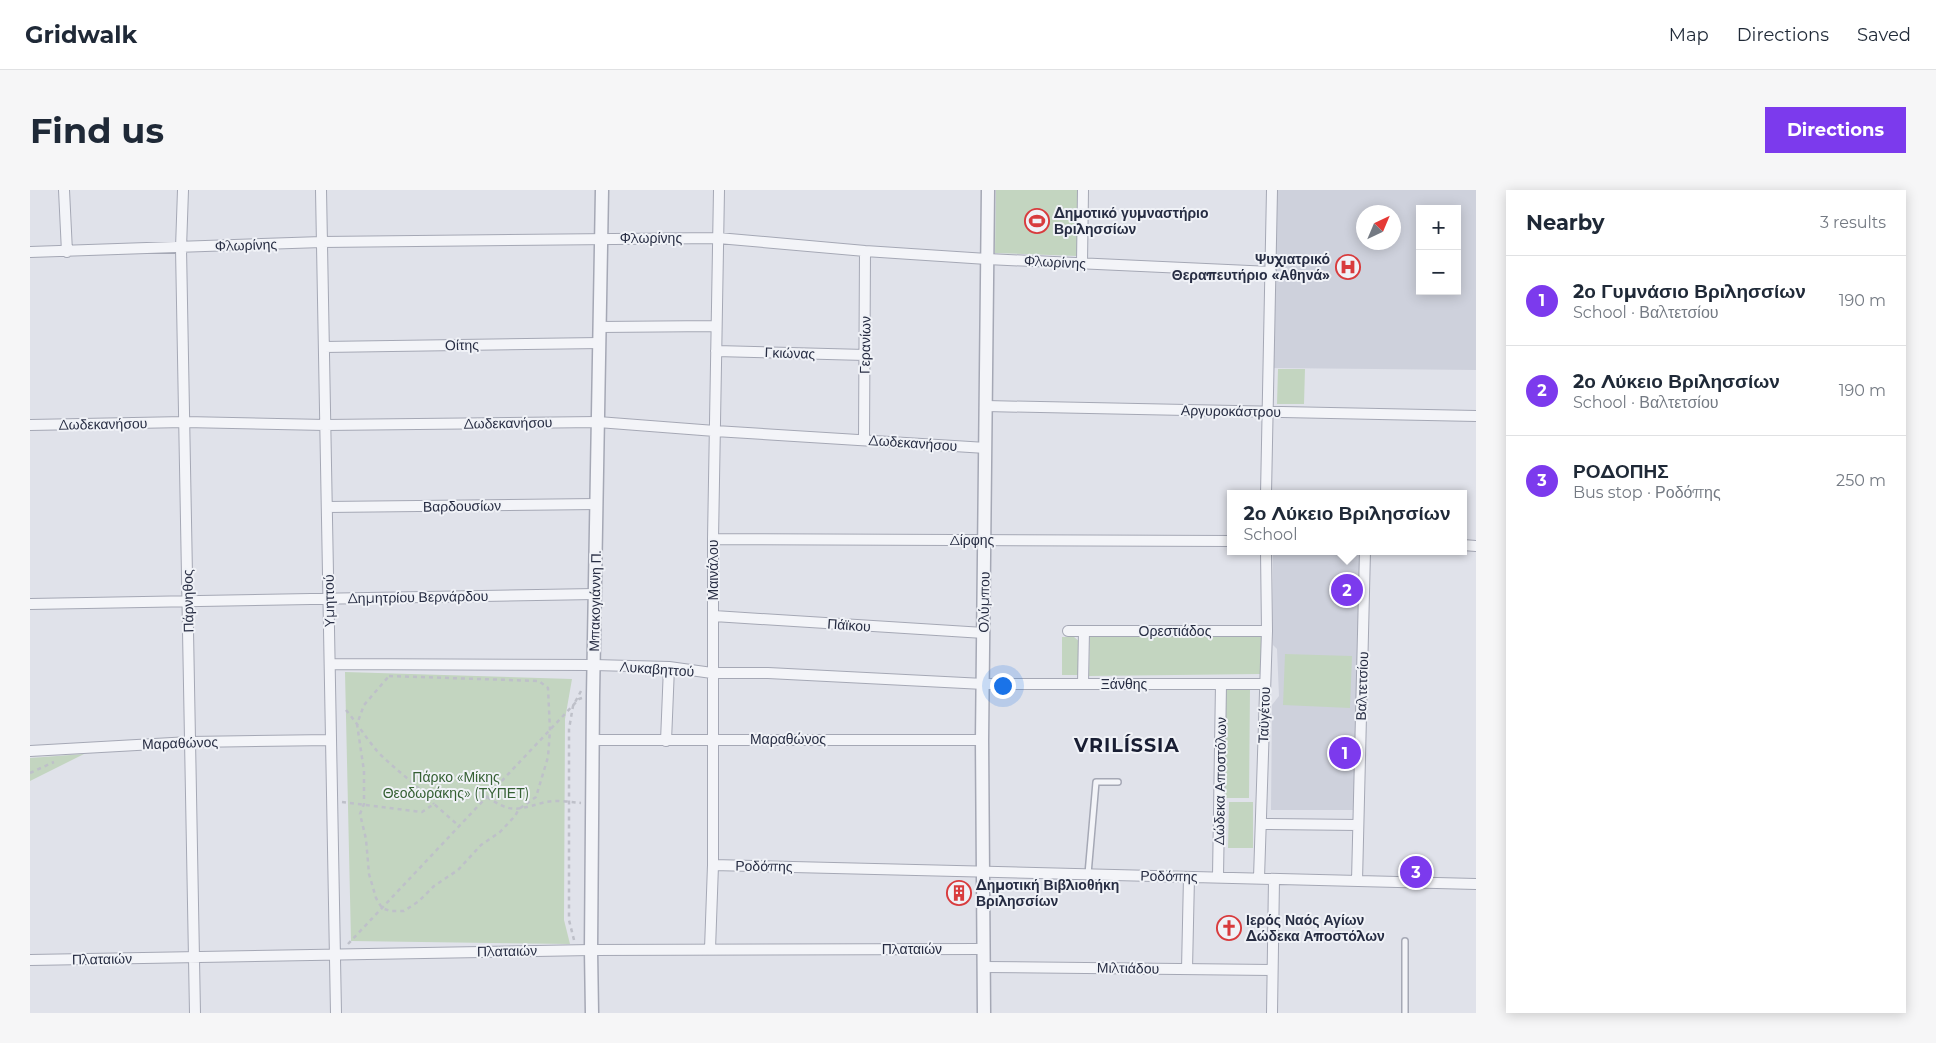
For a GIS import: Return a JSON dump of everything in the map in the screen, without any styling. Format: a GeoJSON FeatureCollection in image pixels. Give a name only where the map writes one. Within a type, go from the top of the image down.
{"type":"FeatureCollection","features":[{"type":"Feature","properties":{"kind":"street"},"geometry":{"type":"LineString","coordinates":[[64,190],[67,252]]}},
{"type":"Feature","properties":{"kind":"street","name":"Πάρνηθος"},"geometry":{"type":"LineString","coordinates":[[183,190],[182,248],[195,1013]]}},
{"type":"Feature","properties":{"kind":"street","name":"Υμηττού"},"geometry":{"type":"LineString","coordinates":[[321,190],[336,1013]]}},
{"type":"Feature","properties":{"kind":"street","name":"Μπακογιάννη Π."},"geometry":{"type":"LineString","coordinates":[[592,1013],[593,696],[602,190]]}},
{"type":"Feature","properties":{"kind":"street","name":"Μαινάλου"},"geometry":{"type":"LineString","coordinates":[[710,949],[713,865],[713,539],[719,190]]}},
{"type":"Feature","properties":{"kind":"street","name":"Ολύμπου"},"geometry":{"type":"LineString","coordinates":[[984,1013],[982,740],[988,190]]}},
{"type":"Feature","properties":{"kind":"street"},"geometry":{"type":"LineString","coordinates":[[1082,264],[1083,190]]}},
{"type":"Feature","properties":{"kind":"street"},"geometry":{"type":"LineString","coordinates":[[1266,490],[1272,190]]}},
{"type":"Feature","properties":{"kind":"street","name":"Φλωρίνης"},"geometry":{"type":"LineString","coordinates":[[30,252],[322,242],[718,238],[865,251],[988,259],[1270,272]]}},
{"type":"Feature","properties":{"kind":"street","name":"Γερανίων"},"geometry":{"type":"LineString","coordinates":[[864,439],[865,251]]}},
{"type":"Feature","properties":{"kind":"street"},"geometry":{"type":"LineString","coordinates":[[600,327],[716,326]]}},
{"type":"Feature","properties":{"kind":"street","name":"Οίτης"},"geometry":{"type":"LineString","coordinates":[[324,347],[600,343]]}},
{"type":"Feature","properties":{"kind":"street","name":"Γκιώνας"},"geometry":{"type":"LineString","coordinates":[[716,351],[865,355]]}},
{"type":"Feature","properties":{"kind":"street","name":"Αργυροκάστρου"},"geometry":{"type":"LineString","coordinates":[[986,406],[1476,416]]}},
{"type":"Feature","properties":{"kind":"street","name":"Δωδεκανήσου"},"geometry":{"type":"LineString","coordinates":[[30,425],[185,422],[325,424],[598,422],[986,448]]}},
{"type":"Feature","properties":{"kind":"street","name":"Βαρδουσίων"},"geometry":{"type":"LineString","coordinates":[[327,507],[597,504]]}},
{"type":"Feature","properties":{"kind":"street","name":"Δίρφης"},"geometry":{"type":"LineString","coordinates":[[713,539],[1227,541]]}},
{"type":"Feature","properties":{"kind":"street","name":"Ταϋγέτου"},"geometry":{"type":"LineString","coordinates":[[1259,878],[1267,631],[1266,555]]}},
{"type":"Feature","properties":{"kind":"street","name":"Βαλτετσίου"},"geometry":{"type":"LineString","coordinates":[[1357,881],[1366,555]]}},
{"type":"Feature","properties":{"kind":"street","name":"Δημητρίου Βερνάρδου"},"geometry":{"type":"LineString","coordinates":[[30,604],[595,594]]}},
{"type":"Feature","properties":{"kind":"street","name":"Πάϊκου"},"geometry":{"type":"LineString","coordinates":[[714,616],[984,633]]}},
{"type":"Feature","properties":{"kind":"street","name":"Ορεστιάδος"},"geometry":{"type":"LineString","coordinates":[[1068,631],[1267,631]]}},
{"type":"Feature","properties":{"kind":"street"},"geometry":{"type":"LineString","coordinates":[[1083,684],[1084,631]]}},
{"type":"Feature","properties":{"kind":"street","name":"Λυκαβηττού"},"geometry":{"type":"LineString","coordinates":[[330,664],[594,665],[669,668],[712,673],[768,673],[984,684]]}},
{"type":"Feature","properties":{"kind":"street"},"geometry":{"type":"LineString","coordinates":[[666,740],[669,668]]}},
{"type":"Feature","properties":{"kind":"street","name":"Ξάνθης"},"geometry":{"type":"LineString","coordinates":[[984,684],[1265,684]]}},
{"type":"Feature","properties":{"kind":"street","name":"Δώδεκα Αποστόλων"},"geometry":{"type":"LineString","coordinates":[[1218,877],[1221,684]]}},
{"type":"Feature","properties":{"kind":"street","name":"Μαραθώνος"},"geometry":{"type":"LineString","coordinates":[[30,751],[190,742],[331,740]]}},
{"type":"Feature","properties":{"kind":"street","name":"Μαραθώνος"},"geometry":{"type":"LineString","coordinates":[[593,740],[982,740]]}},
{"type":"Feature","properties":{"kind":"street"},"geometry":{"type":"LineString","coordinates":[[1261,824],[1358,825]]}},
{"type":"Feature","properties":{"kind":"street","name":"Ροδόπης"},"geometry":{"type":"LineString","coordinates":[[713,865],[1476,884]]}},
{"type":"Feature","properties":{"kind":"street"},"geometry":{"type":"LineString","coordinates":[[1187,969],[1189,876]]}},
{"type":"Feature","properties":{"kind":"street"},"geometry":{"type":"LineString","coordinates":[[1272,1013],[1274,879]]}},
{"type":"Feature","properties":{"kind":"street","name":"Πλαταιών"},"geometry":{"type":"LineString","coordinates":[[30,960],[591,950],[983,949]]}},
{"type":"Feature","properties":{"kind":"street","name":"Μιλτιάδου"},"geometry":{"type":"LineString","coordinates":[[984,967],[1272,970]]}},
{"type":"Feature","properties":{"kind":"lane"},"geometry":{"type":"LineString","coordinates":[[1088,874],[1096,782],[1118,782]]}},
{"type":"Feature","properties":{"kind":"lane"},"geometry":{"type":"LineString","coordinates":[[1404,1013],[1405,941]]}},
{"type":"Feature","properties":{"kind":"path"},"geometry":{"type":"LineString","coordinates":[[389,676],[539,681],[548,688],[550,730],[548,757],[536,797],[519,809],[516,816],[500,832],[481,845],[458,870],[434,886],[419,901],[404,911],[390,911],[382,908],[376,898],[369,874],[366,839],[360,814],[364,804],[364,771],[357,724],[364,705],[389,676]]}},
{"type":"Feature","properties":{"kind":"path"},"geometry":{"type":"LineString","coordinates":[[335,954],[351,941],[579,699],[593,696]]}},
{"type":"Feature","properties":{"kind":"path"},"geometry":{"type":"LineString","coordinates":[[346,710],[377,750],[459,826]]}},
{"type":"Feature","properties":{"kind":"path"},"geometry":{"type":"LineString","coordinates":[[487,797],[502,808],[519,809],[543,802],[592,804]]}},
{"type":"Feature","properties":{"kind":"path"},"geometry":{"type":"LineString","coordinates":[[332,801],[422,812],[434,804]]}},
{"type":"Feature","properties":{"kind":"shaded area","name":"Ψυχιατρικό Θεραπευτήριο «Αθηνά»"},"geometry":{"type":"Polygon","coordinates":[[[1277,190],[1476,190],[1476,370],[1274,368],[1277,190]]]}},
{"type":"Feature","properties":{"kind":"shaded area"},"geometry":{"type":"Polygon","coordinates":[[[1273,555],[1362,555],[1356,810],[1271,810],[1272,705],[1279,696],[1277,649],[1273,645],[1273,555]]]}},
{"type":"Feature","properties":{"kind":"green space","name":"Δημοτικό γυμναστήριο Βριλησσίων"},"geometry":{"type":"Polygon","coordinates":[[[996,190],[1079,190],[1077,256],[995,253],[996,190]]]}},
{"type":"Feature","properties":{"kind":"green space"},"geometry":{"type":"Polygon","coordinates":[[[1278,369],[1305,369],[1304,404],[1277,404],[1278,369]]]}},
{"type":"Feature","properties":{"kind":"green space"},"geometry":{"type":"Polygon","coordinates":[[[1262,635],[1261,674],[1089,676],[1090,636],[1262,635]]]}},
{"type":"Feature","properties":{"kind":"green space"},"geometry":{"type":"Polygon","coordinates":[[[1062,637],[1074,637],[1080,642],[1080,675],[1062,675],[1062,637]]]}},
{"type":"Feature","properties":{"kind":"green space"},"geometry":{"type":"Polygon","coordinates":[[[1285,654],[1352,656],[1350,708],[1283,705],[1285,654]]]}},
{"type":"Feature","properties":{"kind":"green space","name":"Πάρκο «Μίκης Θεοδωράκης» (ΤΥΠΕΤ)"},"geometry":{"type":"Polygon","coordinates":[[[345,672],[572,679],[565,719],[564,920],[570,944],[351,941],[345,672]]]}},
{"type":"Feature","properties":{"kind":"green space"},"geometry":{"type":"Polygon","coordinates":[[[1226,689],[1250,689],[1249,798],[1225,798],[1226,689]]]}},
{"type":"Feature","properties":{"kind":"green space"},"geometry":{"type":"Polygon","coordinates":[[[84,754],[30,781],[30,758],[84,754]]]}},
{"type":"Feature","properties":{"kind":"green space"},"geometry":{"type":"Polygon","coordinates":[[[1229,802],[1253,802],[1253,848],[1228,848],[1229,802]]]}},
{"type":"Feature","properties":{"kind":"place","name":"Δημοτικό γυμναστήριο Βριλησσίων"},"geometry":{"type":"Point","coordinates":[1037,221]}},
{"type":"Feature","properties":{"kind":"place","name":"Ψυχιατρικό Θεραπευτήριο «Αθηνά»"},"geometry":{"type":"Point","coordinates":[1348,267]}},
{"type":"Feature","properties":{"kind":"place","name":"2ο Λύκειο Βριλησσίων"},"geometry":{"type":"Point","coordinates":[1347,590]}},
{"type":"Feature","properties":{"kind":"place","name":"2ο Γυμνάσιο Βριλησσίων"},"geometry":{"type":"Point","coordinates":[1345,753]}},
{"type":"Feature","properties":{"kind":"place","name":"ΡΟΔΟΠΗΣ"},"geometry":{"type":"Point","coordinates":[1416,872]}},
{"type":"Feature","properties":{"kind":"place","name":"Δημοτική Βιβλιοθήκη Βριλησσίων"},"geometry":{"type":"Point","coordinates":[959,893]}},
{"type":"Feature","properties":{"kind":"place","name":"Ιερός Ναός Αγίων Δώδεκα Αποστόλων"},"geometry":{"type":"Point","coordinates":[1229,928]}},
{"type":"Feature","properties":{"kind":"district","name":"VRILÍSSIA"},"geometry":{"type":"Point","coordinates":[1127,745]}}]}
